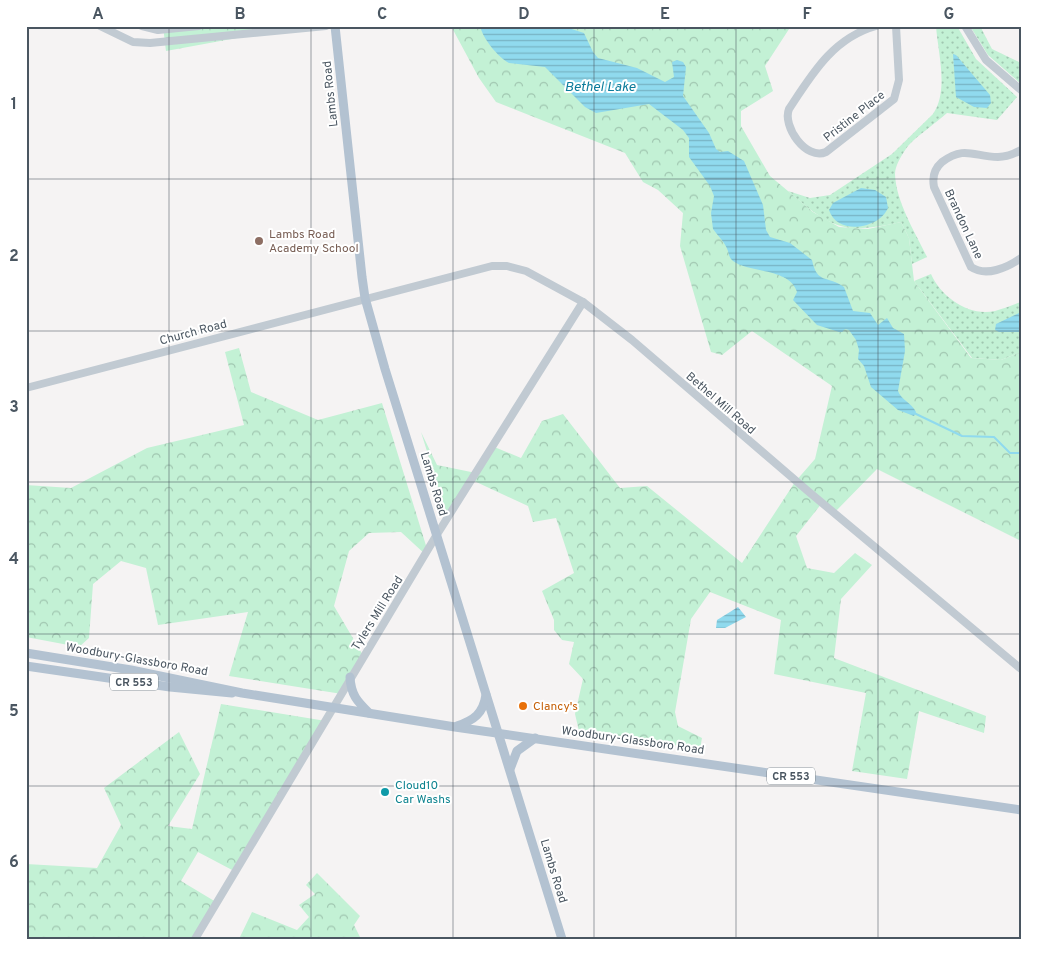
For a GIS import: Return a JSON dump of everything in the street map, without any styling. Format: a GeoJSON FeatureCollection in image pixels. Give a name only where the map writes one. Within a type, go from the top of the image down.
{"type":"FeatureCollection","features":[{"type":"Feature","properties":{"kind":"main road","name":"Lambs Road"},"geometry":{"type":"LineString","coordinates":[[336,26],[365,298],[436,536],[562,939]]}},
{"type":"Feature","properties":{"kind":"main road","name":"Woodbury-Glassboro Road"},"geometry":{"type":"LineString","coordinates":[[26,653],[149,673],[242,693],[455,727],[1021,810]]}},
{"type":"Feature","properties":{"kind":"main road","name":"Woodbury-Glassboro Road"},"geometry":{"type":"LineString","coordinates":[[26,666],[170,687],[219,693],[242,693]]}},
{"type":"Feature","properties":{"kind":"main road"},"geometry":{"type":"LineString","coordinates":[[350,677],[351,692],[355,700],[369,713]]}},
{"type":"Feature","properties":{"kind":"main road"},"geometry":{"type":"LineString","coordinates":[[455,727],[478,716],[484,706],[486,692]]}},
{"type":"Feature","properties":{"kind":"main road"},"geometry":{"type":"LineString","coordinates":[[510,772],[512,761],[517,751],[535,738]]}},
{"type":"Feature","properties":{"kind":"street"},"geometry":{"type":"LineString","coordinates":[[142,26],[158,30],[199,26]]}},
{"type":"Feature","properties":{"kind":"street"},"geometry":{"type":"LineString","coordinates":[[101,29],[133,42],[171,41],[326,26]]}},
{"type":"Feature","properties":{"kind":"street","name":"Pristine Place"},"geometry":{"type":"LineString","coordinates":[[876,26],[852,35],[834,48],[789,109],[788,124],[803,146],[810,152],[819,154],[826,152],[892,101],[899,80],[896,26]]}},
{"type":"Feature","properties":{"kind":"street"},"geometry":{"type":"LineString","coordinates":[[965,26],[981,54],[1021,90]]}},
{"type":"Feature","properties":{"kind":"street"},"geometry":{"type":"LineString","coordinates":[[170,28],[171,41]]}},
{"type":"Feature","properties":{"kind":"street","name":"Brandon Lane"},"geometry":{"type":"LineString","coordinates":[[1021,150],[1012,155],[998,157],[965,152],[956,153],[937,167],[933,178],[934,187],[970,267],[979,272],[989,272],[1021,258]]}},
{"type":"Feature","properties":{"kind":"street","name":"Bethel Mill Road"},"geometry":{"type":"LineString","coordinates":[[365,298],[492,266],[507,266],[526,271],[583,302],[632,340],[808,492],[1021,670]]}},
{"type":"Feature","properties":{"kind":"street","name":"Church Road"},"geometry":{"type":"LineString","coordinates":[[26,388],[365,298]]}},
{"type":"Feature","properties":{"kind":"street","name":"Tylers Mill Road"},"geometry":{"type":"LineString","coordinates":[[195,939],[334,707],[350,677],[583,302]]}},
{"type":"Feature","properties":{"kind":"green space"},"geometry":{"type":"Polygon","coordinates":[[[163,26],[303,26],[166,51],[163,26]]]}},
{"type":"Feature","properties":{"kind":"green space"},"geometry":{"type":"Polygon","coordinates":[[[451,26],[791,26],[765,66],[773,91],[741,111],[741,126],[770,176],[813,212],[839,227],[868,229],[901,222],[909,238],[914,281],[971,358],[1001,360],[1021,352],[1021,541],[877,469],[835,512],[822,503],[796,536],[807,568],[834,573],[855,553],[872,565],[841,599],[834,658],[986,716],[984,733],[919,711],[907,779],[852,771],[866,693],[774,674],[781,620],[710,592],[691,619],[675,712],[678,726],[702,738],[700,749],[579,731],[575,714],[583,679],[569,664],[574,642],[562,640],[554,630],[554,620],[542,591],[574,573],[556,518],[533,522],[528,506],[472,480],[448,519],[421,432],[437,465],[476,473],[492,446],[521,458],[542,421],[563,414],[620,488],[647,486],[742,563],[795,482],[815,459],[832,386],[752,331],[722,355],[711,352],[680,246],[683,213],[658,190],[643,182],[625,153],[496,102],[479,78],[451,26]]]}},
{"type":"Feature","properties":{"kind":"green space"},"geometry":{"type":"Polygon","coordinates":[[[936,26],[957,26],[976,59],[1017,97],[997,120],[947,113],[912,142],[904,152],[895,170],[896,185],[902,206],[927,257],[912,264],[909,238],[901,222],[865,228],[839,226],[816,214],[788,191],[810,198],[830,195],[892,154],[933,114],[938,105],[942,83],[936,26]]]}},
{"type":"Feature","properties":{"kind":"green space"},"geometry":{"type":"Polygon","coordinates":[[[970,26],[980,26],[992,49],[1021,63],[1021,84],[988,55],[970,26]]]}},
{"type":"Feature","properties":{"kind":"green space"},"geometry":{"type":"Polygon","coordinates":[[[931,274],[949,297],[966,308],[975,311],[995,311],[1021,302],[1021,352],[1001,360],[972,358],[914,281],[931,274]]]}},
{"type":"Feature","properties":{"kind":"green space"},"geometry":{"type":"Polygon","coordinates":[[[239,348],[251,392],[318,420],[382,403],[428,552],[426,555],[401,532],[369,533],[349,551],[334,606],[364,657],[342,694],[229,676],[248,612],[158,625],[146,568],[121,561],[93,584],[89,638],[79,647],[26,637],[26,485],[71,488],[147,448],[244,425],[225,352],[239,348]]]}},
{"type":"Feature","properties":{"kind":"green space"},"geometry":{"type":"Polygon","coordinates":[[[221,704],[326,721],[234,871],[198,852],[181,881],[216,902],[193,939],[26,939],[26,864],[97,868],[121,825],[104,788],[179,732],[200,774],[168,826],[192,829],[221,704]]]}},
{"type":"Feature","properties":{"kind":"green space"},"geometry":{"type":"Polygon","coordinates":[[[317,873],[360,916],[354,925],[361,939],[239,939],[252,912],[297,930],[309,917],[299,905],[315,894],[306,885],[317,873]]]}},
{"type":"Feature","properties":{"kind":"water","name":"Bethel Lake"},"geometry":{"type":"Polygon","coordinates":[[[480,26],[562,26],[584,33],[598,58],[637,68],[665,82],[674,77],[672,62],[677,60],[683,62],[686,67],[683,96],[709,133],[716,149],[720,152],[728,151],[744,161],[763,205],[766,230],[770,237],[790,243],[812,260],[814,268],[820,276],[844,287],[853,311],[870,313],[878,325],[887,318],[893,328],[904,334],[905,351],[898,391],[916,412],[914,416],[898,410],[871,387],[864,366],[858,359],[859,350],[856,340],[849,330],[845,329],[839,332],[817,325],[793,300],[797,292],[793,284],[778,275],[748,268],[731,259],[725,245],[713,229],[711,213],[714,196],[710,186],[689,157],[689,138],[683,130],[649,104],[596,113],[585,107],[545,67],[509,63],[505,60],[488,42],[480,26]]]}},
{"type":"Feature","properties":{"kind":"water"},"geometry":{"type":"Polygon","coordinates":[[[953,54],[956,55],[990,95],[991,103],[987,108],[974,107],[956,97],[953,54]]]}},
{"type":"Feature","properties":{"kind":"water"},"geometry":{"type":"Polygon","coordinates":[[[861,188],[875,190],[886,197],[888,208],[876,221],[867,225],[858,227],[840,224],[833,218],[829,210],[833,203],[861,188]]]}},
{"type":"Feature","properties":{"kind":"water"},"geometry":{"type":"Polygon","coordinates":[[[1021,312],[1021,332],[999,332],[995,330],[996,324],[1021,312]]]}},
{"type":"Feature","properties":{"kind":"water"},"geometry":{"type":"Polygon","coordinates":[[[738,607],[746,617],[725,628],[716,628],[717,620],[738,607]]]}},
{"type":"Feature","properties":{"kind":"waterway"},"geometry":{"type":"LineString","coordinates":[[914,413],[962,436],[994,437],[1010,453],[1021,453]]}},
{"type":"Feature","properties":{"kind":"place","name":"Lambs Road Academy School"},"geometry":{"type":"Point","coordinates":[259,241]}},
{"type":"Feature","properties":{"kind":"place","name":"Clancy's"},"geometry":{"type":"Point","coordinates":[523,706]}},
{"type":"Feature","properties":{"kind":"place","name":"Cloud10 Car Washs"},"geometry":{"type":"Point","coordinates":[385,792]}}]}
